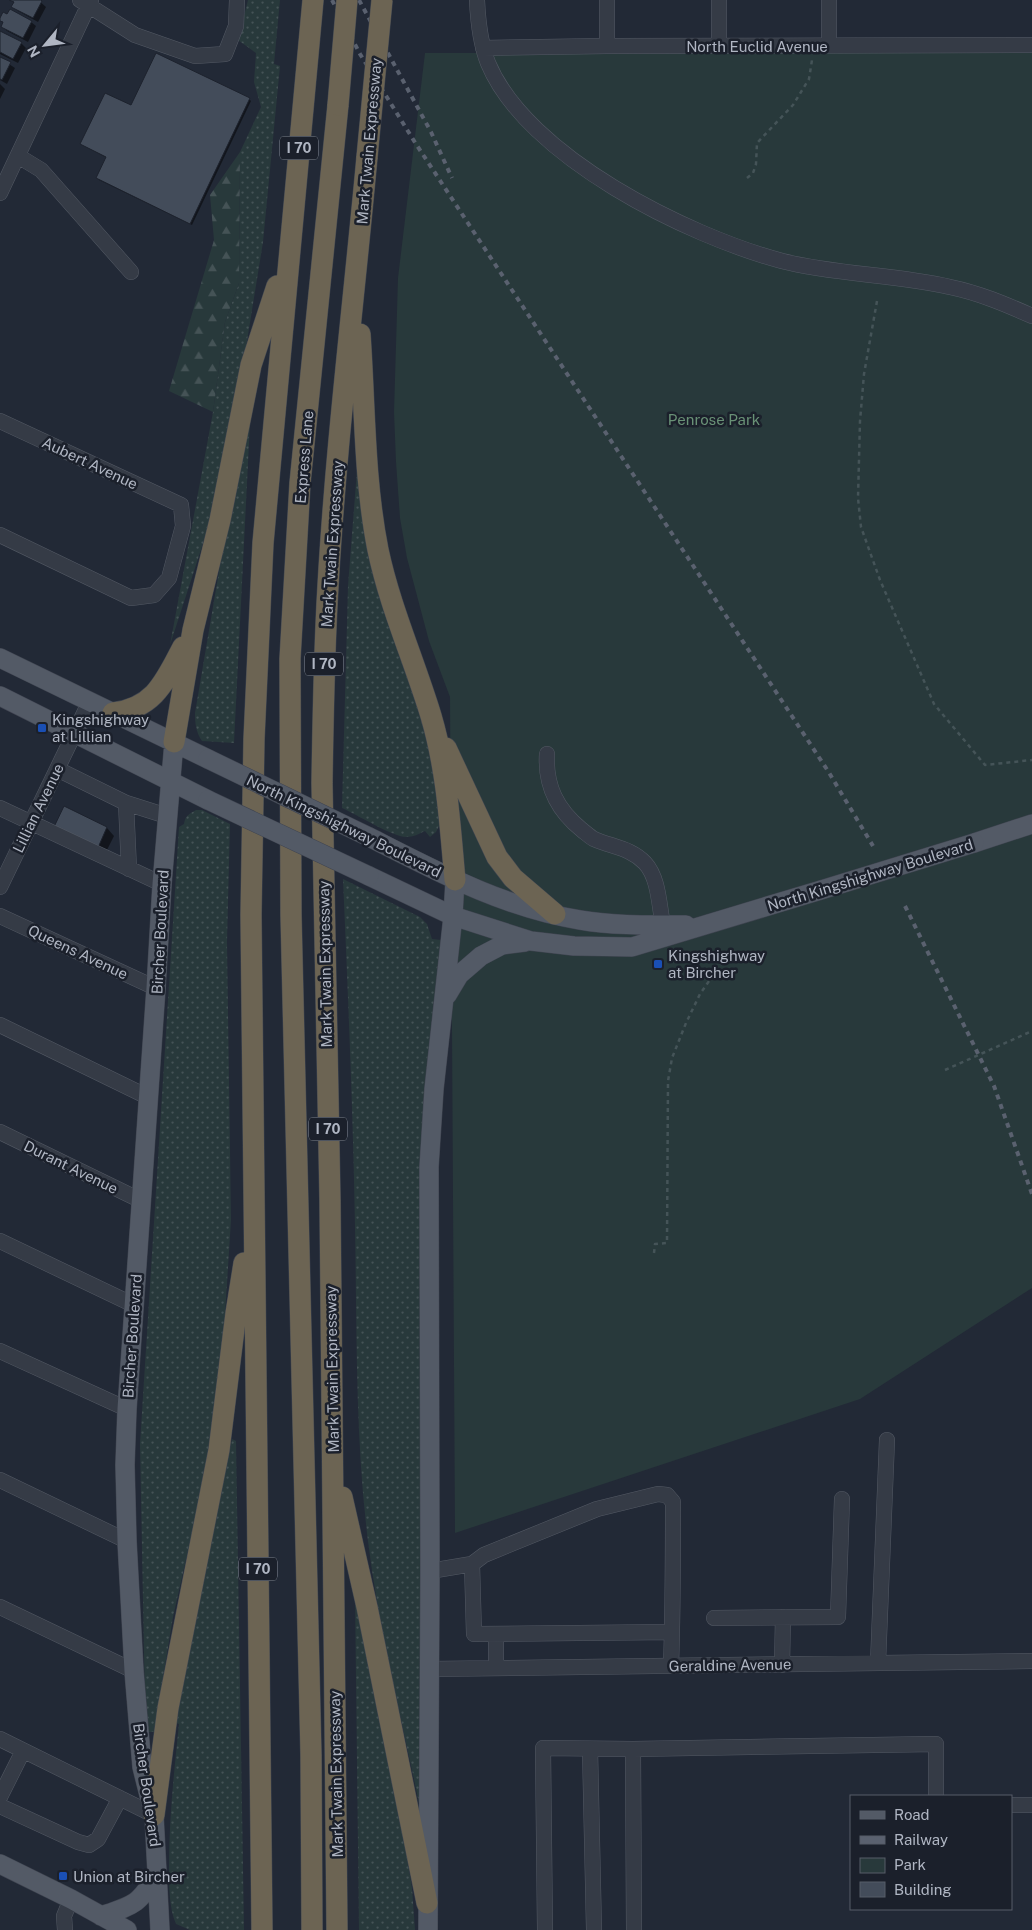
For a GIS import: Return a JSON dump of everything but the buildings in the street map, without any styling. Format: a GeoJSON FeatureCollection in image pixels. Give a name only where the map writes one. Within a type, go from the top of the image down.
{"type":"FeatureCollection","features":[{"type":"Feature","properties":{"kind":"highway","name":"I 70"},"geometry":{"type":"LineString","coordinates":[[262,1930],[251,915],[254,749],[258,628],[269,468],[313,0]]}},
{"type":"Feature","properties":{"kind":"highway","name":"Express Lane"},"geometry":{"type":"LineString","coordinates":[[312,1930],[311,1755],[291,915],[290,660],[300,484],[348,0]]}},
{"type":"Feature","properties":{"kind":"highway","name":"Mark Twain Expressway"},"geometry":{"type":"LineString","coordinates":[[337,1930],[333,1455],[322,783],[323,708],[333,509],[382,0]]}},
{"type":"Feature","properties":{"kind":"highway"},"geometry":{"type":"LineString","coordinates":[[174,742],[193,630],[220,520],[251,366],[290,245]]}},
{"type":"Feature","properties":{"kind":"highway"},"geometry":{"type":"LineString","coordinates":[[357,271],[369,476],[378,550],[400,629],[431,716],[497,857],[513,878],[555,914]]}},
{"type":"Feature","properties":{"kind":"highway"},"geometry":{"type":"LineString","coordinates":[[113,712],[134,708],[145,703],[154,695],[162,686],[193,630]]}},
{"type":"Feature","properties":{"kind":"highway"},"geometry":{"type":"LineString","coordinates":[[431,716],[447,790],[454,880]]}},
{"type":"Feature","properties":{"kind":"highway"},"geometry":{"type":"LineString","coordinates":[[154,1815],[168,1708],[219,1450],[236,1313],[254,1208]]}},
{"type":"Feature","properties":{"kind":"highway"},"geometry":{"type":"LineString","coordinates":[[333,1455],[367,1607],[427,1903]]}},
{"type":"Feature","properties":{"kind":"main road","name":"North Kingshighway Boulevard"},"geometry":{"type":"LineString","coordinates":[[0,658],[454,880],[521,906],[580,920],[634,925],[707,925]]}},
{"type":"Feature","properties":{"kind":"main road","name":"North Kingshighway Boulevard"},"geometry":{"type":"LineString","coordinates":[[0,696],[170,782],[453,916],[531,942],[574,946],[632,946],[707,925],[1032,824]]}},
{"type":"Feature","properties":{"kind":"main road","name":"Bircher Boulevard"},"geometry":{"type":"LineString","coordinates":[[160,1930],[154,1815],[142,1767],[134,1670],[125,1464],[127,1409],[162,884],[174,742]]}},
{"type":"Feature","properties":{"kind":"main road"},"geometry":{"type":"LineString","coordinates":[[428,1930],[430,1167],[434,1089],[453,916],[454,880]]}},
{"type":"Feature","properties":{"kind":"main road"},"geometry":{"type":"LineString","coordinates":[[444,1001],[459,975],[480,956],[502,946],[531,942]]}},
{"type":"Feature","properties":{"kind":"main road"},"geometry":{"type":"LineString","coordinates":[[0,1864],[71,1899],[127,1930]]}},
{"type":"Feature","properties":{"kind":"main road"},"geometry":{"type":"LineString","coordinates":[[101,1916],[130,1906],[144,1896],[157,1875]]}},
{"type":"Feature","properties":{"kind":"street"},"geometry":{"type":"LineString","coordinates":[[0,193],[87,2],[135,35],[195,56],[212,56],[225,54],[236,26],[236,0]]}},
{"type":"Feature","properties":{"kind":"street"},"geometry":{"type":"LineString","coordinates":[[476,0],[483,48],[498,83],[523,115],[560,150],[611,187],[717,239],[781,261],[828,271],[949,286],[996,299],[1032,316]]}},
{"type":"Feature","properties":{"kind":"street"},"geometry":{"type":"LineString","coordinates":[[607,0],[607,46]]}},
{"type":"Feature","properties":{"kind":"street"},"geometry":{"type":"LineString","coordinates":[[719,0],[719,46]]}},
{"type":"Feature","properties":{"kind":"street"},"geometry":{"type":"LineString","coordinates":[[829,0],[829,45]]}},
{"type":"Feature","properties":{"kind":"street","name":"North Euclid Avenue"},"geometry":{"type":"LineString","coordinates":[[483,48],[1032,45]]}},
{"type":"Feature","properties":{"kind":"street"},"geometry":{"type":"LineString","coordinates":[[18,156],[41,170],[131,272]]}},
{"type":"Feature","properties":{"kind":"street","name":"Aubert Avenue"},"geometry":{"type":"LineString","coordinates":[[0,421],[181,505],[184,526],[169,578],[154,595],[131,598],[0,535]]}},
{"type":"Feature","properties":{"kind":"street","name":"Lillian Avenue"},"geometry":{"type":"LineString","coordinates":[[0,887],[90,702]]}},
{"type":"Feature","properties":{"kind":"street"},"geometry":{"type":"LineString","coordinates":[[547,754],[546,767],[551,790],[560,810],[592,839],[632,852],[646,864],[656,882],[663,925]]}},
{"type":"Feature","properties":{"kind":"street"},"geometry":{"type":"LineString","coordinates":[[57,769],[126,803],[167,816]]}},
{"type":"Feature","properties":{"kind":"street"},"geometry":{"type":"LineString","coordinates":[[126,803],[129,869]]}},
{"type":"Feature","properties":{"kind":"street"},"geometry":{"type":"LineString","coordinates":[[0,808],[162,884]]}},
{"type":"Feature","properties":{"kind":"street","name":"Queens Avenue"},"geometry":{"type":"LineString","coordinates":[[0,916],[156,988]]}},
{"type":"Feature","properties":{"kind":"street"},"geometry":{"type":"LineString","coordinates":[[0,1025],[148,1097]]}},
{"type":"Feature","properties":{"kind":"street","name":"Durant Avenue"},"geometry":{"type":"LineString","coordinates":[[0,1132],[142,1201]]}},
{"type":"Feature","properties":{"kind":"street"},"geometry":{"type":"LineString","coordinates":[[0,1241],[134,1304]]}},
{"type":"Feature","properties":{"kind":"street"},"geometry":{"type":"LineString","coordinates":[[0,1350],[127,1409]]}},
{"type":"Feature","properties":{"kind":"street"},"geometry":{"type":"LineString","coordinates":[[878,1663],[887,1440]]}},
{"type":"Feature","properties":{"kind":"street"},"geometry":{"type":"LineString","coordinates":[[0,1480],[127,1541]]}},
{"type":"Feature","properties":{"kind":"street"},"geometry":{"type":"LineString","coordinates":[[430,1572],[472,1564],[484,1554],[597,1509],[658,1494],[667,1495],[673,1502],[671,1666]]}},
{"type":"Feature","properties":{"kind":"street"},"geometry":{"type":"LineString","coordinates":[[714,1618],[838,1617],[842,1499]]}},
{"type":"Feature","properties":{"kind":"street"},"geometry":{"type":"LineString","coordinates":[[472,1564],[473,1632],[477,1634],[672,1632]]}},
{"type":"Feature","properties":{"kind":"street"},"geometry":{"type":"LineString","coordinates":[[0,1606],[134,1670]]}},
{"type":"Feature","properties":{"kind":"street"},"geometry":{"type":"LineString","coordinates":[[782,1665],[783,1617]]}},
{"type":"Feature","properties":{"kind":"street"},"geometry":{"type":"LineString","coordinates":[[496,1634],[496,1668]]}},
{"type":"Feature","properties":{"kind":"street","name":"Geraldine Avenue"},"geometry":{"type":"LineString","coordinates":[[429,1669],[1032,1661]]}},
{"type":"Feature","properties":{"kind":"street"},"geometry":{"type":"LineString","coordinates":[[0,1739],[154,1815]]}},
{"type":"Feature","properties":{"kind":"street"},"geometry":{"type":"LineString","coordinates":[[545,1930],[543,1748],[633,1749],[936,1744],[936,1795]]}},
{"type":"Feature","properties":{"kind":"street"},"geometry":{"type":"LineString","coordinates":[[590,1749],[594,1930]]}},
{"type":"Feature","properties":{"kind":"street"},"geometry":{"type":"LineString","coordinates":[[633,1749],[634,1930]]}},
{"type":"Feature","properties":{"kind":"street"},"geometry":{"type":"LineString","coordinates":[[0,1797],[23,1750]]}},
{"type":"Feature","properties":{"kind":"street"},"geometry":{"type":"LineString","coordinates":[[0,1806],[78,1842],[89,1845],[98,1839],[120,1798]]}},
{"type":"Feature","properties":{"kind":"street"},"geometry":{"type":"LineString","coordinates":[[1012,1805],[1032,1805]]}},
{"type":"Feature","properties":{"kind":"street"},"geometry":{"type":"LineString","coordinates":[[65,1930],[64,1916],[71,1899]]}},
{"type":"Feature","properties":{"kind":"path"},"geometry":{"type":"LineString","coordinates":[[747,178],[753,173],[756,164],[757,143],[793,105],[809,79],[812,60]]}},
{"type":"Feature","properties":{"kind":"path"},"geometry":{"type":"LineString","coordinates":[[877,301],[864,374],[857,472],[862,527],[871,555],[934,704],[985,765],[1032,760]]}},
{"type":"Feature","properties":{"kind":"path"},"geometry":{"type":"LineString","coordinates":[[654,1254],[655,1244],[667,1243],[668,1081],[672,1058],[700,994],[725,958]]}},
{"type":"Feature","properties":{"kind":"path"},"geometry":{"type":"LineString","coordinates":[[945,1070],[1032,1031]]}},
{"type":"Feature","properties":{"kind":"green space"},"geometry":{"type":"Polygon","coordinates":[[[248,0],[280,0],[274,64],[280,66],[263,242],[237,403],[208,528],[170,645],[213,412],[225,322],[239,283],[240,152],[261,107],[254,82],[256,53],[238,40],[248,0]]]}},
{"type":"Feature","properties":{"kind":"green space","name":"Penrose Park"},"geometry":{"type":"Polygon","coordinates":[[[425,53],[1032,53],[1032,1288],[860,1399],[455,1533],[450,697],[429,641],[407,558],[400,518],[394,412],[398,278],[425,53]]]}},
{"type":"Feature","properties":{"kind":"green space"},"geometry":{"type":"Polygon","coordinates":[[[240,152],[239,283],[225,322],[213,412],[169,391],[214,240],[210,195],[240,152]]]}},
{"type":"Feature","properties":{"kind":"green space"},"geometry":{"type":"Polygon","coordinates":[[[251,403],[234,743],[202,741],[196,728],[195,713],[234,483],[251,403]]]}},
{"type":"Feature","properties":{"kind":"green space"},"geometry":{"type":"Polygon","coordinates":[[[357,470],[431,749],[440,824],[436,832],[430,837],[425,831],[406,837],[400,836],[342,808],[348,586],[357,470]]]}},
{"type":"Feature","properties":{"kind":"green space"},"geometry":{"type":"Polygon","coordinates":[[[196,810],[202,810],[230,824],[227,942],[231,1220],[222,1362],[212,1445],[173,1617],[154,1732],[147,1732],[140,1444],[179,827],[196,810]]]}},
{"type":"Feature","properties":{"kind":"green space"},"geometry":{"type":"Polygon","coordinates":[[[343,879],[420,917],[427,924],[432,939],[441,940],[423,1108],[420,1808],[378,1608],[364,1502],[357,1384],[353,1140],[343,879]]]}},
{"type":"Feature","properties":{"kind":"green space"},"geometry":{"type":"Polygon","coordinates":[[[232,1439],[236,1441],[244,1930],[190,1930],[176,1924],[170,1896],[170,1831],[179,1724],[173,1722],[232,1439]]]}},
{"type":"Feature","properties":{"kind":"green space"},"geometry":{"type":"Polygon","coordinates":[[[355,1595],[405,1843],[412,1888],[415,1930],[359,1930],[355,1595]]]}},
{"type":"Feature","properties":{"kind":"railway"},"geometry":{"type":"LineString","coordinates":[[332,0],[360,54],[416,144],[828,771],[873,846]]}},
{"type":"Feature","properties":{"kind":"railway"},"geometry":{"type":"LineString","coordinates":[[359,0],[431,132],[452,178]]}},
{"type":"Feature","properties":{"kind":"railway"},"geometry":{"type":"LineString","coordinates":[[905,906],[994,1086],[1032,1194]]}},
{"type":"Feature","properties":{"kind":"place","name":"Kingshighway at Lillian"},"geometry":{"type":"Point","coordinates":[42,728]}},
{"type":"Feature","properties":{"kind":"place","name":"Kingshighway at Bircher"},"geometry":{"type":"Point","coordinates":[658,964]}},
{"type":"Feature","properties":{"kind":"place","name":"Union at Bircher"},"geometry":{"type":"Point","coordinates":[63,1876]}}]}
